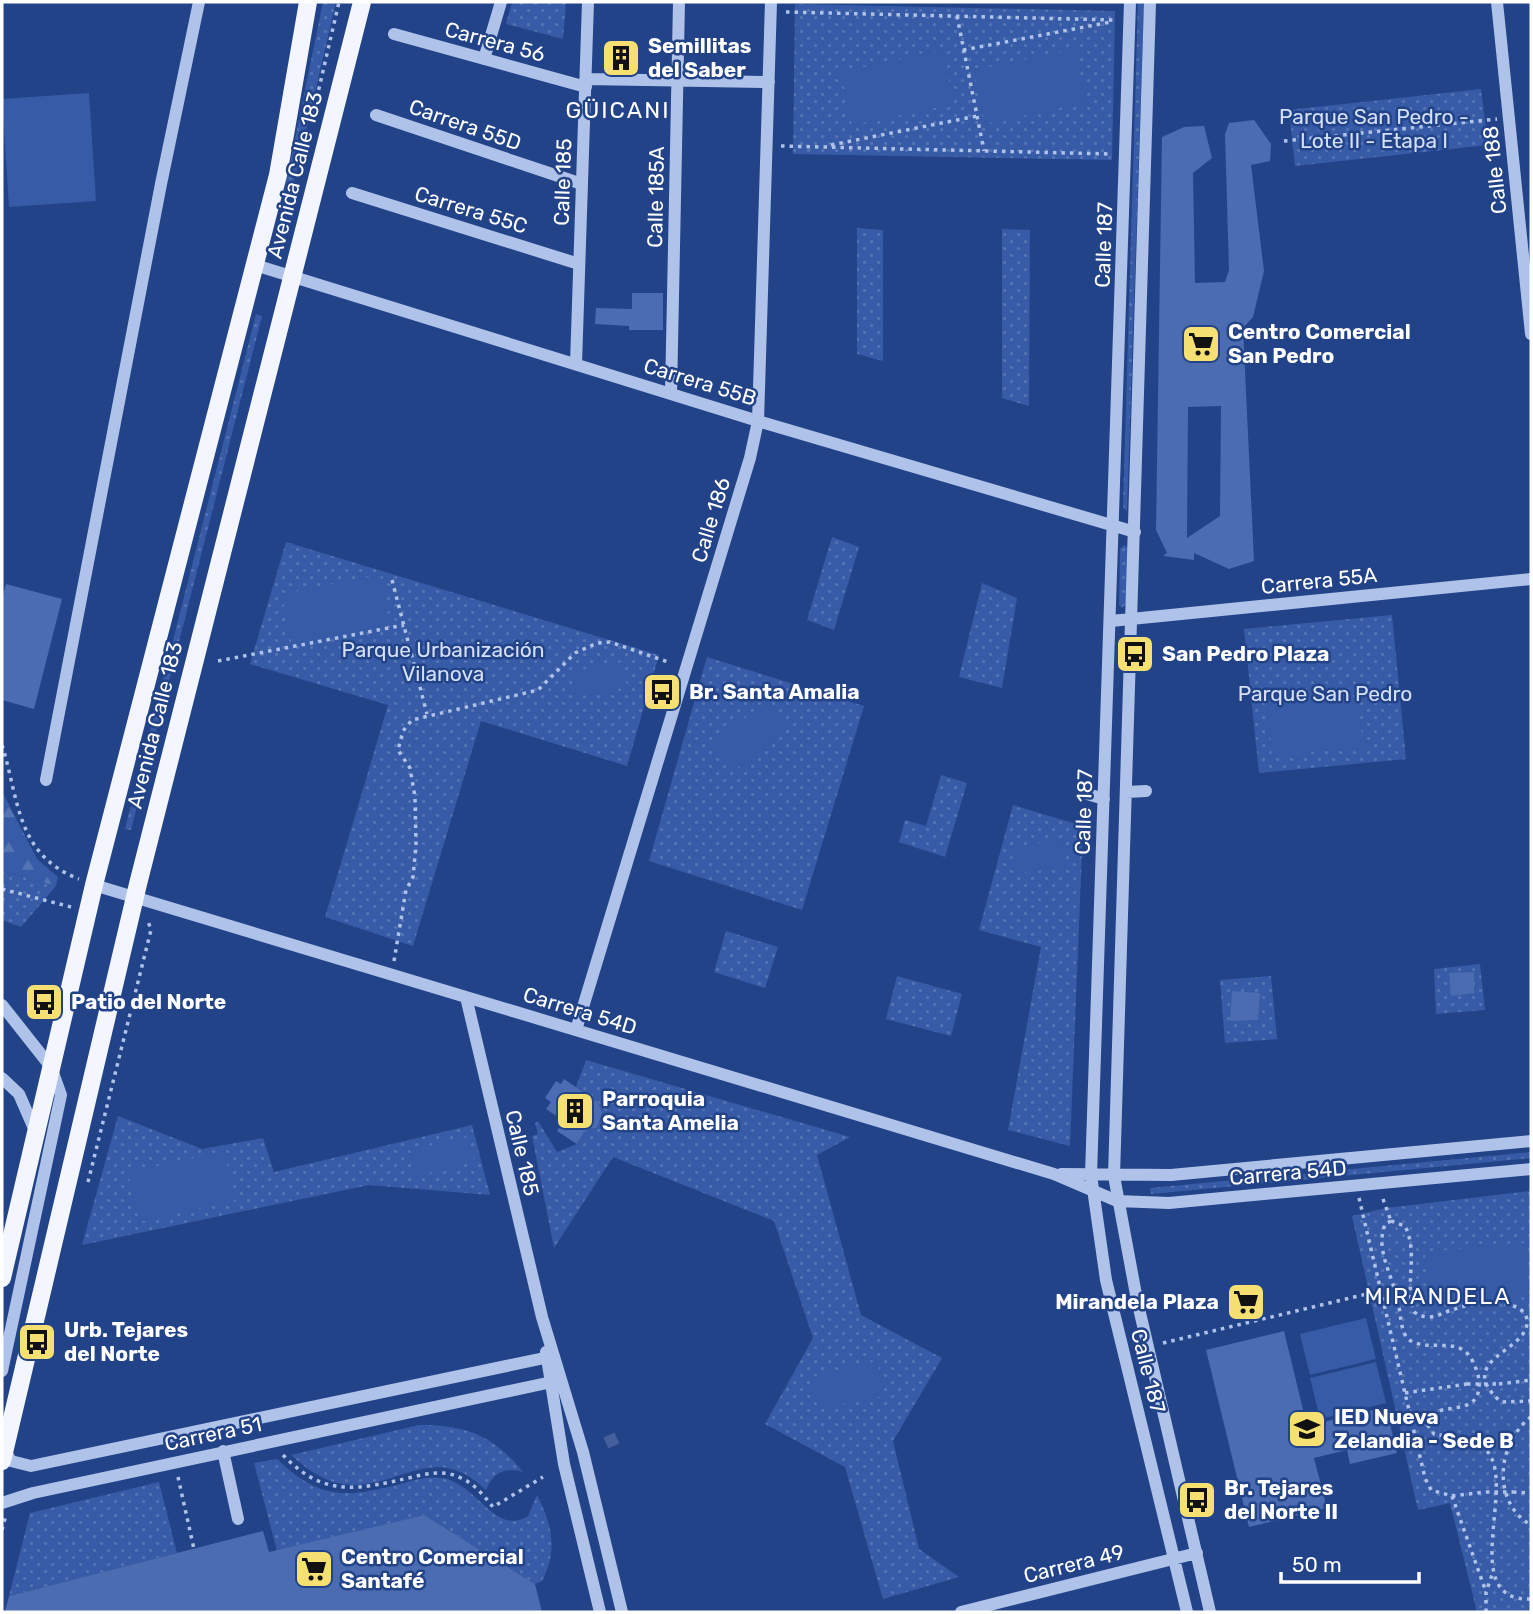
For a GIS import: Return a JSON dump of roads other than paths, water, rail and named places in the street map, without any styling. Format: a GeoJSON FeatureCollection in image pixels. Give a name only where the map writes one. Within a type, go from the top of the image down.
{"type":"FeatureCollection","features":[{"type":"Feature","properties":{"kind":"main road","name":"Avenida Calle 183"},"geometry":{"type":"LineString","coordinates":[[2,1278],[94,885],[284,145],[309,2]]}},
{"type":"Feature","properties":{"kind":"main road","name":"Avenida Calle 183"},"geometry":{"type":"LineString","coordinates":[[3,1457],[134,897],[362,2]]}},
{"type":"Feature","properties":{"kind":"street"},"geometry":{"type":"LineString","coordinates":[[46,780],[161,184],[199,2]]}},
{"type":"Feature","properties":{"kind":"street"},"geometry":{"type":"LineString","coordinates":[[484,59],[501,2]]}},
{"type":"Feature","properties":{"kind":"street","name":"Calle 185"},"geometry":{"type":"LineString","coordinates":[[576,364],[589,2]]}},
{"type":"Feature","properties":{"kind":"street","name":"Calle 185A"},"geometry":{"type":"LineString","coordinates":[[671,394],[679,2]]}},
{"type":"Feature","properties":{"kind":"street","name":"Calle 186"},"geometry":{"type":"LineString","coordinates":[[576,1030],[750,458],[758,421],[771,2]]}},
{"type":"Feature","properties":{"kind":"street","name":"Calle 187"},"geometry":{"type":"LineString","coordinates":[[1130,2],[1091,1175],[1106,1280],[1187,1612]]}},
{"type":"Feature","properties":{"kind":"street","name":"Calle 187"},"geometry":{"type":"LineString","coordinates":[[1150,2],[1114,1176],[1116,1201],[1210,1612]]}},
{"type":"Feature","properties":{"kind":"street","name":"Calle 188"},"geometry":{"type":"LineString","coordinates":[[1497,2],[1531,334]]}},
{"type":"Feature","properties":{"kind":"street","name":"Carrera 56"},"geometry":{"type":"LineString","coordinates":[[394,34],[586,83],[678,80],[769,82]]}},
{"type":"Feature","properties":{"kind":"street","name":"Carrera 55D"},"geometry":{"type":"LineString","coordinates":[[376,115],[582,184]]}},
{"type":"Feature","properties":{"kind":"street","name":"Carrera 55C"},"geometry":{"type":"LineString","coordinates":[[352,193],[579,264]]}},
{"type":"Feature","properties":{"kind":"street","name":"Carrera 55B"},"geometry":{"type":"LineString","coordinates":[[255,265],[758,421],[1135,532]]}},
{"type":"Feature","properties":{"kind":"street","name":"Carrera 55A"},"geometry":{"type":"LineString","coordinates":[[1111,621],[1531,579]]}},
{"type":"Feature","properties":{"kind":"street"},"geometry":{"type":"LineString","coordinates":[[1127,792],[1146,791]]}},
{"type":"Feature","properties":{"kind":"street"},"geometry":{"type":"LineString","coordinates":[[1084,793],[1104,799]]}},
{"type":"Feature","properties":{"kind":"street","name":"Carrera 54D"},"geometry":{"type":"LineString","coordinates":[[94,885],[1054,1174],[1116,1201],[1169,1203],[1531,1169]]}},
{"type":"Feature","properties":{"kind":"street","name":"Calle 185"},"geometry":{"type":"LineString","coordinates":[[466,997],[542,1317],[555,1381],[564,1464],[600,1612]]}},
{"type":"Feature","properties":{"kind":"street"},"geometry":{"type":"LineString","coordinates":[[2,1005],[51,1067],[59,1082],[61,1104],[2,1371]]}},
{"type":"Feature","properties":{"kind":"street"},"geometry":{"type":"LineString","coordinates":[[2,1078],[19,1094],[36,1134]]}},
{"type":"Feature","properties":{"kind":"street","name":"Carrera 54D"},"geometry":{"type":"LineString","coordinates":[[1054,1174],[1171,1175],[1531,1141]]}},
{"type":"Feature","properties":{"kind":"street","name":"Carrera 51"},"geometry":{"type":"LineString","coordinates":[[3,1457],[18,1465],[31,1466],[550,1357]]}},
{"type":"Feature","properties":{"kind":"street","name":"Calle 185"},"geometry":{"type":"LineString","coordinates":[[555,1381],[583,1452],[622,1612]]}},
{"type":"Feature","properties":{"kind":"street","name":"Carrera 51"},"geometry":{"type":"LineString","coordinates":[[5,1502],[223,1451],[555,1381]]}},
{"type":"Feature","properties":{"kind":"street"},"geometry":{"type":"LineString","coordinates":[[432,1383],[436,1400],[434,1408]]}},
{"type":"Feature","properties":{"kind":"street"},"geometry":{"type":"LineString","coordinates":[[2,1431],[3,1457]]}},
{"type":"Feature","properties":{"kind":"street"},"geometry":{"type":"LineString","coordinates":[[223,1451],[238,1519]]}},
{"type":"Feature","properties":{"kind":"street","name":"Carrera 49"},"geometry":{"type":"LineString","coordinates":[[961,1612],[1197,1553]]}},
{"type":"Feature","properties":{"kind":"tunnel"},"geometry":{"type":"LineString","coordinates":[[606,1443],[617,1438]]}},
{"type":"Feature","properties":{"kind":"place","name":"Semillitas del Saber"},"geometry":{"type":"Point","coordinates":[621,58]}},
{"type":"Feature","properties":{"kind":"place","name":"Centro Comercial San Pedro"},"geometry":{"type":"Point","coordinates":[1201,344]}},
{"type":"Feature","properties":{"kind":"place","name":"San Pedro Plaza"},"geometry":{"type":"Point","coordinates":[1135,654]}},
{"type":"Feature","properties":{"kind":"place","name":"Br. Santa Amalia"},"geometry":{"type":"Point","coordinates":[662,692]}},
{"type":"Feature","properties":{"kind":"place","name":"Patio del Norte"},"geometry":{"type":"Point","coordinates":[44,1002]}},
{"type":"Feature","properties":{"kind":"place","name":"Parroquia Santa Amelia"},"geometry":{"type":"Point","coordinates":[575,1111]}},
{"type":"Feature","properties":{"kind":"place","name":"Mirandela Plaza"},"geometry":{"type":"Point","coordinates":[1246,1302]}},
{"type":"Feature","properties":{"kind":"place","name":"Urb. Tejares del Norte"},"geometry":{"type":"Point","coordinates":[37,1342]}},
{"type":"Feature","properties":{"kind":"place","name":"IED Nueva Zelandia - Sede B"},"geometry":{"type":"Point","coordinates":[1307,1429]}},
{"type":"Feature","properties":{"kind":"place","name":"Br. Tejares del Norte II"},"geometry":{"type":"Point","coordinates":[1197,1500]}},
{"type":"Feature","properties":{"kind":"place","name":"Centro Comercial Santafé"},"geometry":{"type":"Point","coordinates":[314,1569]}},
{"type":"Feature","properties":{"kind":"district","name":"GÜICANI"},"geometry":{"type":"Point","coordinates":[618,110]}},
{"type":"Feature","properties":{"kind":"district","name":"MIRANDELA"},"geometry":{"type":"Point","coordinates":[1438,1296]}},
{"type":"Feature","properties":{"kind":"park label","name":"Parque San Pedro - Lote II - Etapa I"},"geometry":{"type":"Point","coordinates":[1374,129]}},
{"type":"Feature","properties":{"kind":"park label","name":"Parque Urbanización Vilanova"},"geometry":{"type":"Point","coordinates":[443,662]}},
{"type":"Feature","properties":{"kind":"park label","name":"Parque San Pedro"},"geometry":{"type":"Point","coordinates":[1325,694]}}]}
